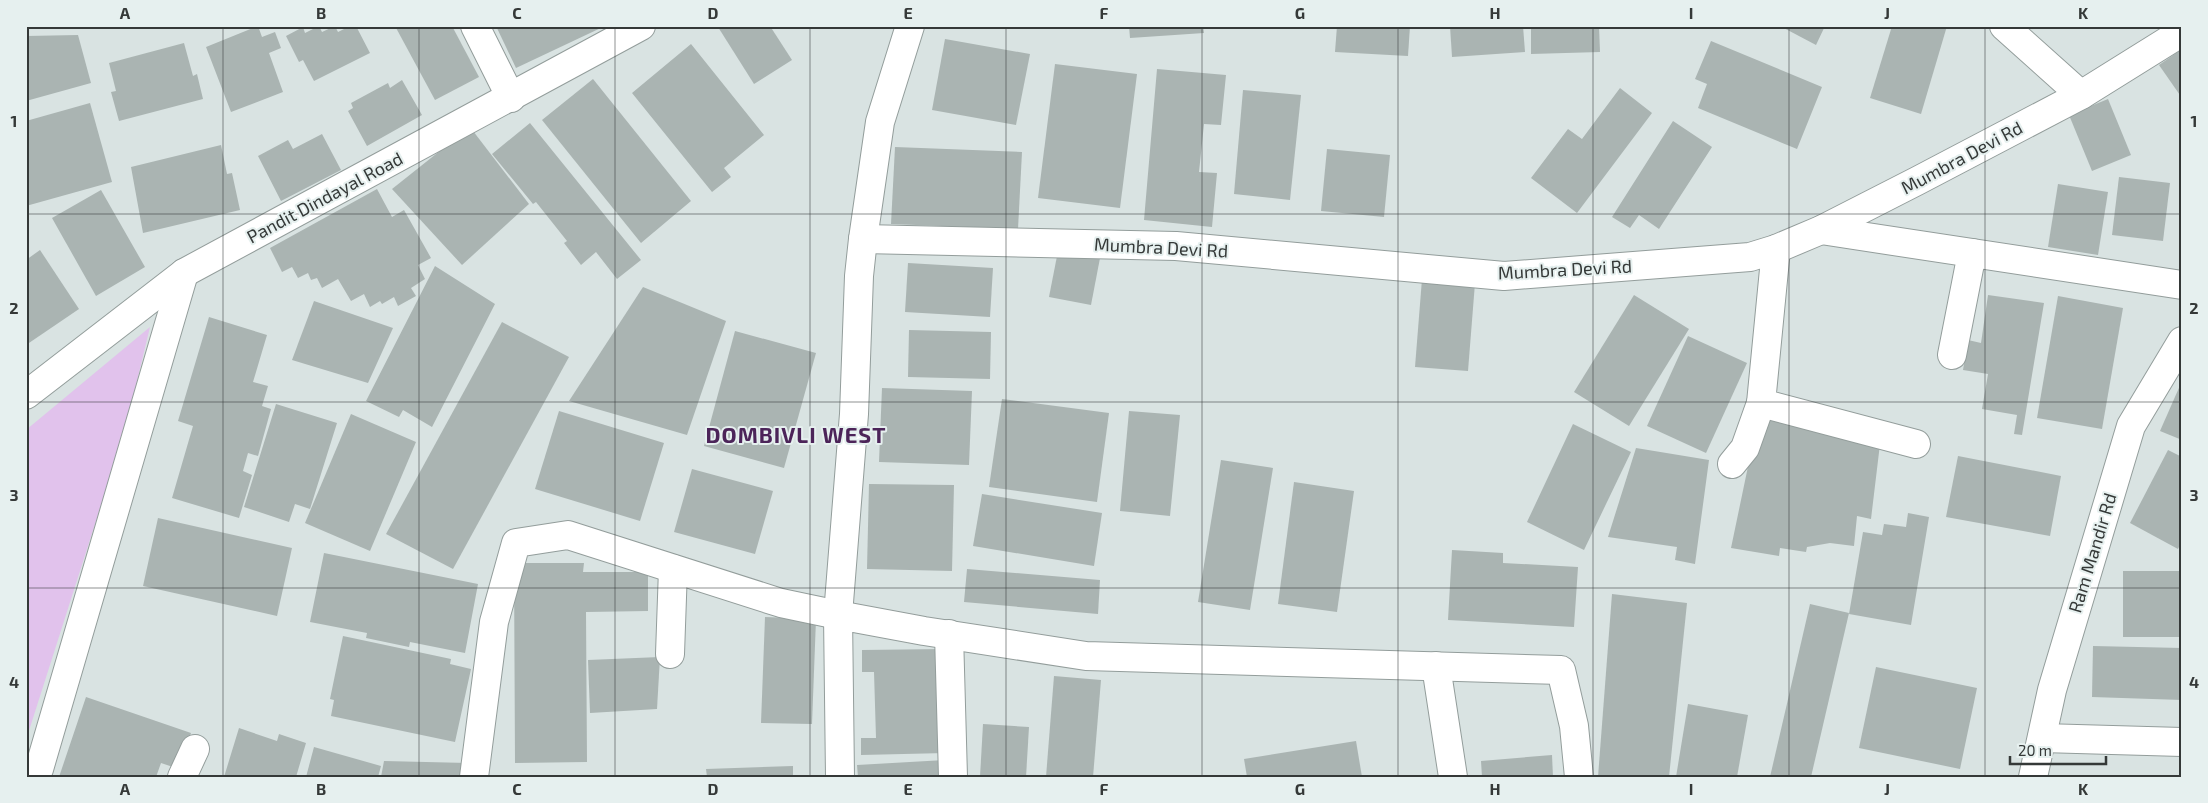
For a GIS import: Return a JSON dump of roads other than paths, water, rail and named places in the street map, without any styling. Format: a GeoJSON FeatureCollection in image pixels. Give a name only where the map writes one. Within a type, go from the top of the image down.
{"type":"FeatureCollection","features":[{"type":"Feature","properties":{"kind":"street"},"geometry":{"type":"LineString","coordinates":[[475,26],[511,98]]}},
{"type":"Feature","properties":{"kind":"street","name":"Pandit Dindayal Road"},"geometry":{"type":"LineString","coordinates":[[26,394],[184,273],[511,98],[641,26]]}},
{"type":"Feature","properties":{"kind":"street"},"geometry":{"type":"LineString","coordinates":[[840,777],[838,615],[854,414],[859,276],[880,122],[910,26]]}},
{"type":"Feature","properties":{"kind":"street"},"geometry":{"type":"LineString","coordinates":[[2004,26],[2081,96]]}},
{"type":"Feature","properties":{"kind":"street","name":"Mumbra Devi Rd"},"geometry":{"type":"LineString","coordinates":[[863,239],[1176,246],[1504,276],[1750,257],[1776,249],[1821,230],[2081,96],[2182,32]]}},
{"type":"Feature","properties":{"kind":"street"},"geometry":{"type":"LineString","coordinates":[[1821,230],[2182,285]]}},
{"type":"Feature","properties":{"kind":"street"},"geometry":{"type":"LineString","coordinates":[[1732,464],[1745,448],[1760,403],[1776,249]]}},
{"type":"Feature","properties":{"kind":"street"},"geometry":{"type":"LineString","coordinates":[[1952,355],[1972,253]]}},
{"type":"Feature","properties":{"kind":"street"},"geometry":{"type":"LineString","coordinates":[[39,770],[184,273]]}},
{"type":"Feature","properties":{"kind":"street","name":"Ram Mandir Rd"},"geometry":{"type":"LineString","coordinates":[[2033,777],[2052,690],[2131,426],[2182,341]]}},
{"type":"Feature","properties":{"kind":"street"},"geometry":{"type":"LineString","coordinates":[[1760,403],[1916,444]]}},
{"type":"Feature","properties":{"kind":"street"},"geometry":{"type":"LineString","coordinates":[[474,777],[494,622],[516,543],[568,535],[781,603],[838,615],[1086,656],[1561,670],[1574,726],[1579,777]]}},
{"type":"Feature","properties":{"kind":"street"},"geometry":{"type":"LineString","coordinates":[[670,654],[673,569]]}},
{"type":"Feature","properties":{"kind":"street"},"geometry":{"type":"LineString","coordinates":[[949,634],[953,777]]}},
{"type":"Feature","properties":{"kind":"street"},"geometry":{"type":"LineString","coordinates":[[1436,666],[1454,777]]}},
{"type":"Feature","properties":{"kind":"street"},"geometry":{"type":"LineString","coordinates":[[2042,738],[2182,742]]}},
{"type":"Feature","properties":{"kind":"street"},"geometry":{"type":"LineString","coordinates":[[182,777],[195,749]]}},
{"type":"Feature","properties":{"kind":"district","name":"DOMBIVLI WEST"},"geometry":{"type":"Point","coordinates":[796,435]}}]}
